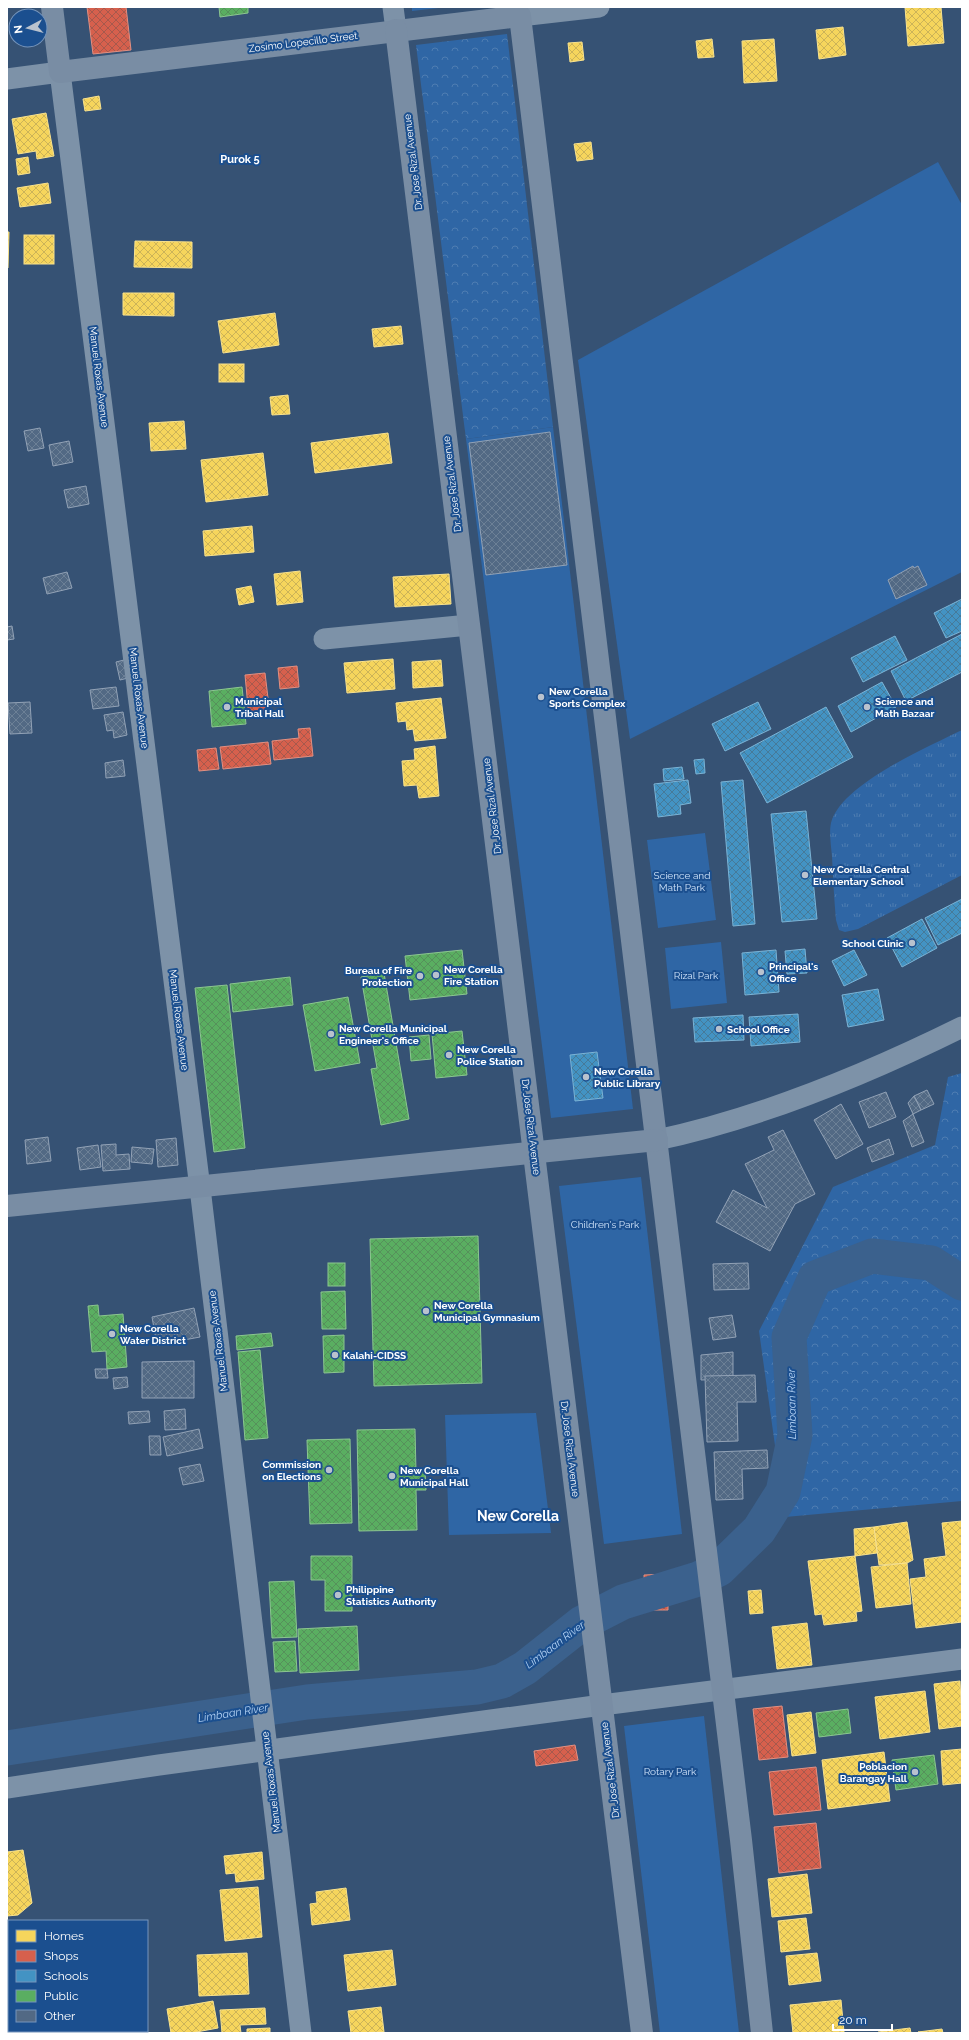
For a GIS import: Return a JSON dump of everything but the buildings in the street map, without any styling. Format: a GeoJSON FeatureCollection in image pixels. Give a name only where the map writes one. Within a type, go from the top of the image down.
{"type":"FeatureCollection","features":[{"type":"Feature","properties":{"kind":"main road","name":"Manuel Roxas Avenue"},"geometry":{"type":"LineString","coordinates":[[52,7],[60,72]]}},
{"type":"Feature","properties":{"kind":"main road","name":"Zosimo Lopecillo Street"},"geometry":{"type":"LineString","coordinates":[[60,72],[396,30],[520,11]]}},
{"type":"Feature","properties":{"kind":"main road"},"geometry":{"type":"LineString","coordinates":[[520,11],[723,1689],[762,2033]]}},
{"type":"Feature","properties":{"kind":"main road","name":"Dr. Jose Rizal Avenue"},"geometry":{"type":"LineString","coordinates":[[396,30],[642,2033]]}},
{"type":"Feature","properties":{"kind":"main road"},"geometry":{"type":"LineString","coordinates":[[7,1206],[200,1188],[657,1140]]}},
{"type":"Feature","properties":{"kind":"street","name":"Dr. Jose Rizal Avenue"},"geometry":{"type":"LineString","coordinates":[[394,7],[396,30]]}},
{"type":"Feature","properties":{"kind":"street","name":"Zosimo Lopecillo Street"},"geometry":{"type":"LineString","coordinates":[[520,11],[599,7]]}},
{"type":"Feature","properties":{"kind":"street","name":"Zosimo Lopecillo Street"},"geometry":{"type":"LineString","coordinates":[[7,79],[60,72]]}},
{"type":"Feature","properties":{"kind":"street","name":"Manuel Roxas Avenue"},"geometry":{"type":"LineString","coordinates":[[60,72],[200,1188],[301,2033]]}},
{"type":"Feature","properties":{"kind":"street"},"geometry":{"type":"LineString","coordinates":[[324,639],[469,625]]}},
{"type":"Feature","properties":{"kind":"street"},"geometry":{"type":"LineString","coordinates":[[657,1140],[697,1132],[768,1108],[894,1059],[962,1027]]}},
{"type":"Feature","properties":{"kind":"street"},"geometry":{"type":"LineString","coordinates":[[7,1788],[268,1750],[723,1689],[962,1659]]}},
{"type":"Feature","properties":{"kind":"green space"},"geometry":{"type":"Polygon","coordinates":[[[412,7],[447,7],[412,11],[412,7]]]}},
{"type":"Feature","properties":{"kind":"green space"},"geometry":{"type":"Polygon","coordinates":[[[507,34],[553,427],[466,439],[416,45],[507,34]]]}},
{"type":"Feature","properties":{"kind":"green space"},"geometry":{"type":"Polygon","coordinates":[[[938,162],[962,205],[962,572],[630,739],[578,360],[938,162]]]}},
{"type":"Feature","properties":{"kind":"green space","name":"New Corella Sports Complex"},"geometry":{"type":"Polygon","coordinates":[[[553,427],[633,1109],[551,1118],[466,439],[553,427]]]}},
{"type":"Feature","properties":{"kind":"green space"},"geometry":{"type":"Polygon","coordinates":[[[962,730],[962,875],[858,929],[845,932],[839,930],[836,920],[830,835],[831,823],[838,809],[851,794],[888,768],[962,730]]]}},
{"type":"Feature","properties":{"kind":"green space","name":"Science and Math Park"},"geometry":{"type":"Polygon","coordinates":[[[705,833],[716,920],[658,928],[647,840],[705,833]]]}},
{"type":"Feature","properties":{"kind":"green space","name":"Rizal Park"},"geometry":{"type":"Polygon","coordinates":[[[721,942],[727,1003],[671,1009],[665,948],[721,942]]]}},
{"type":"Feature","properties":{"kind":"green space"},"geometry":{"type":"Polygon","coordinates":[[[962,1073],[962,1501],[785,1517],[759,1331],[833,1187],[935,1145],[948,1077],[962,1073]]]}},
{"type":"Feature","properties":{"kind":"green space","name":"Children's Park"},"geometry":{"type":"Polygon","coordinates":[[[641,1177],[682,1534],[604,1544],[559,1186],[641,1177]]]}},
{"type":"Feature","properties":{"kind":"green space"},"geometry":{"type":"Polygon","coordinates":[[[536,1413],[551,1533],[449,1535],[445,1415],[536,1413]]]}},
{"type":"Feature","properties":{"kind":"green space","name":"Rotary Park"},"geometry":{"type":"Polygon","coordinates":[[[704,1716],[739,2033],[660,2033],[624,1726],[704,1716]]]}},
{"type":"Feature","properties":{"kind":"waterway","name":"Limbaan River"},"geometry":{"type":"LineString","coordinates":[[7,1748],[307,1702],[477,1687],[502,1681],[525,1668],[582,1623],[623,1602],[698,1579],[719,1569],[759,1530],[783,1492],[795,1435],[789,1337],[815,1278],[872,1256],[931,1263],[962,1283]]}},
{"type":"Feature","properties":{"kind":"place","name":"New Corella Sports Complex"},"geometry":{"type":"Point","coordinates":[541,697]}},
{"type":"Feature","properties":{"kind":"place","name":"Municipal Tribal Hall"},"geometry":{"type":"Point","coordinates":[227,707]}},
{"type":"Feature","properties":{"kind":"place","name":"Science and Math Bazaar"},"geometry":{"type":"Point","coordinates":[867,707]}},
{"type":"Feature","properties":{"kind":"place","name":"New Corella Central Elementary School"},"geometry":{"type":"Point","coordinates":[805,875]}},
{"type":"Feature","properties":{"kind":"place","name":"School Clinic"},"geometry":{"type":"Point","coordinates":[912,943]}},
{"type":"Feature","properties":{"kind":"place","name":"Principal's Office"},"geometry":{"type":"Point","coordinates":[761,972]}},
{"type":"Feature","properties":{"kind":"place","name":"New Corella Fire Station"},"geometry":{"type":"Point","coordinates":[436,975]}},
{"type":"Feature","properties":{"kind":"place","name":"Bureau of Fire Protection"},"geometry":{"type":"Point","coordinates":[420,976]}},
{"type":"Feature","properties":{"kind":"place","name":"School Office"},"geometry":{"type":"Point","coordinates":[719,1029]}},
{"type":"Feature","properties":{"kind":"place","name":"New Corella Municipal Engineer's Office"},"geometry":{"type":"Point","coordinates":[331,1034]}},
{"type":"Feature","properties":{"kind":"place","name":"New Corella Police Station"},"geometry":{"type":"Point","coordinates":[449,1055]}},
{"type":"Feature","properties":{"kind":"place","name":"New Corella Public Library"},"geometry":{"type":"Point","coordinates":[586,1077]}},
{"type":"Feature","properties":{"kind":"place","name":"New Corella Municipal Gymnasium"},"geometry":{"type":"Point","coordinates":[426,1311]}},
{"type":"Feature","properties":{"kind":"place","name":"New Corella Water District"},"geometry":{"type":"Point","coordinates":[112,1334]}},
{"type":"Feature","properties":{"kind":"place","name":"Kalahi-CIDSS"},"geometry":{"type":"Point","coordinates":[335,1355]}},
{"type":"Feature","properties":{"kind":"place","name":"Commission on Elections"},"geometry":{"type":"Point","coordinates":[329,1470]}},
{"type":"Feature","properties":{"kind":"place","name":"New Corella Municipal Hall"},"geometry":{"type":"Point","coordinates":[392,1476]}},
{"type":"Feature","properties":{"kind":"place","name":"Philippine Statistics Authority"},"geometry":{"type":"Point","coordinates":[338,1595]}},
{"type":"Feature","properties":{"kind":"place","name":"Poblacion Barangay Hall"},"geometry":{"type":"Point","coordinates":[915,1772]}},
{"type":"Feature","properties":{"kind":"district","name":"Purok 5"},"geometry":{"type":"Point","coordinates":[240,159]}},
{"type":"Feature","properties":{"kind":"district","name":"New Corella"},"geometry":{"type":"Point","coordinates":[518,1516]}}]}
